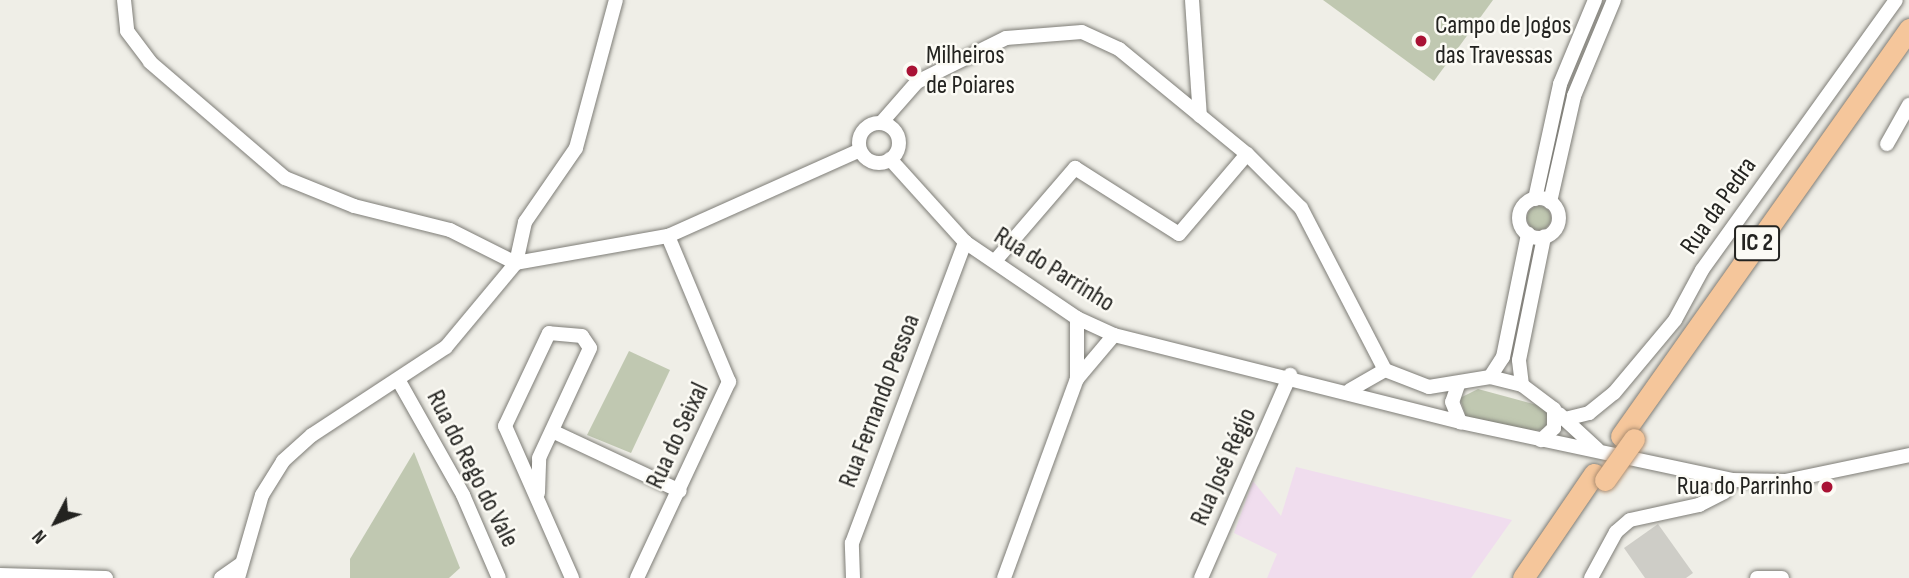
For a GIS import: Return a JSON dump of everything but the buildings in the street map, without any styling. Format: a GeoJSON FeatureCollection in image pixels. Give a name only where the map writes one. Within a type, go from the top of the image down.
{"type":"FeatureCollection","features":[{"type":"Feature","properties":{"kind":"highway","name":"IC 2"},"geometry":{"type":"LineString","coordinates":[[1523,578],[1599,477],[1909,29]]}},
{"type":"Feature","properties":{"kind":"highway","name":"IC 2"},"geometry":{"type":"LineString","coordinates":[[1627,437],[1909,50]]}},
{"type":"Feature","properties":{"kind":"highway","name":"IC 2"},"geometry":{"type":"LineString","coordinates":[[1537,578],[1599,477]]}},
{"type":"Feature","properties":{"kind":"street"},"geometry":{"type":"LineString","coordinates":[[124,0],[128,31],[150,62],[285,178],[354,206],[450,230],[516,263],[668,236],[860,150]]}},
{"type":"Feature","properties":{"kind":"street"},"geometry":{"type":"LineString","coordinates":[[221,578],[239,571],[262,495],[283,461],[312,435],[400,383],[446,347],[516,263],[525,222],[576,148],[616,0]]}},
{"type":"Feature","properties":{"kind":"street"},"geometry":{"type":"LineString","coordinates":[[1192,0],[1200,116]]}},
{"type":"Feature","properties":{"kind":"street"},"geometry":{"type":"LineString","coordinates":[[1490,377],[1503,357],[1528,234],[1520,212],[1535,198],[1560,84],[1595,0]]}},
{"type":"Feature","properties":{"kind":"street"},"geometry":{"type":"LineString","coordinates":[[1522,385],[1519,360],[1544,237],[1559,221],[1550,202],[1574,96],[1614,0]]}},
{"type":"Feature","properties":{"kind":"street","name":"Rua da Pedra"},"geometry":{"type":"LineString","coordinates":[[1560,414],[1589,413],[1615,393],[1668,330],[1702,270],[1896,0]]}},
{"type":"Feature","properties":{"kind":"street"},"geometry":{"type":"LineString","coordinates":[[860,150],[863,131],[881,123],[917,82],[943,65],[1006,38],[1055,31],[1083,32],[1119,50],[1247,154],[1301,208],[1384,370],[1416,386],[1458,385],[1490,377],[1522,385],[1560,414],[1597,449]]}},
{"type":"Feature","properties":{"kind":"street"},"geometry":{"type":"LineString","coordinates":[[1887,144],[1909,105]]}},
{"type":"Feature","properties":{"kind":"street"},"geometry":{"type":"LineString","coordinates":[[860,150],[873,162],[890,159],[898,141],[881,123]]}},
{"type":"Feature","properties":{"kind":"street"},"geometry":{"type":"LineString","coordinates":[[995,261],[1075,168],[1179,233],[1247,154]]}},
{"type":"Feature","properties":{"kind":"street","name":"Rua do Parrinho"},"geometry":{"type":"LineString","coordinates":[[890,159],[965,242],[1077,318],[1114,335],[1350,390],[1460,422],[1597,449],[1732,480],[1785,481],[1909,454]]}},
{"type":"Feature","properties":{"kind":"street"},"geometry":{"type":"LineString","coordinates":[[1535,198],[1550,202]]}},
{"type":"Feature","properties":{"kind":"street"},"geometry":{"type":"LineString","coordinates":[[1528,234],[1544,237]]}},
{"type":"Feature","properties":{"kind":"street","name":"Rua do Seixal"},"geometry":{"type":"LineString","coordinates":[[637,578],[729,382],[668,236]]}},
{"type":"Feature","properties":{"kind":"street","name":"Rua Fernando Pessoa"},"geometry":{"type":"LineString","coordinates":[[853,578],[852,543],[965,242]]}},
{"type":"Feature","properties":{"kind":"street"},"geometry":{"type":"LineString","coordinates":[[1077,318],[1077,379]]}},
{"type":"Feature","properties":{"kind":"street"},"geometry":{"type":"LineString","coordinates":[[538,494],[539,458],[590,348],[582,336],[549,333],[505,426],[538,494],[572,578]]}},
{"type":"Feature","properties":{"kind":"street"},"geometry":{"type":"LineString","coordinates":[[1004,578],[1077,379],[1114,335]]}},
{"type":"Feature","properties":{"kind":"street"},"geometry":{"type":"LineString","coordinates":[[1350,390],[1384,370]]}},
{"type":"Feature","properties":{"kind":"street","name":"Rua José Régio"},"geometry":{"type":"LineString","coordinates":[[1201,578],[1290,375]]}},
{"type":"Feature","properties":{"kind":"street","name":"Rua do Rego do Vale"},"geometry":{"type":"LineString","coordinates":[[400,383],[463,495],[499,578]]}},
{"type":"Feature","properties":{"kind":"street"},"geometry":{"type":"LineString","coordinates":[[1458,385],[1452,402],[1460,422]]}},
{"type":"Feature","properties":{"kind":"street"},"geometry":{"type":"LineString","coordinates":[[1541,440],[1554,428],[1560,414]]}},
{"type":"Feature","properties":{"kind":"street"},"geometry":{"type":"LineString","coordinates":[[552,431],[680,491]]}},
{"type":"Feature","properties":{"kind":"street"},"geometry":{"type":"LineString","coordinates":[[1591,578],[1616,532],[1630,520],[1699,505],[1724,492],[1732,480]]}},
{"type":"Feature","properties":{"kind":"street"},"geometry":{"type":"LineString","coordinates":[[0,575],[106,578]]}},
{"type":"Feature","properties":{"kind":"street"},"geometry":{"type":"LineString","coordinates":[[1757,578],[1782,578]]}},
{"type":"Feature","properties":{"kind":"shaded area"},"geometry":{"type":"Polygon","coordinates":[[[1296,467],[1512,520],[1471,578],[1267,578],[1277,554],[1234,533],[1253,481],[1281,516],[1296,467]]]}},
{"type":"Feature","properties":{"kind":"green space","name":"Campo de Jogos das Travessas"},"geometry":{"type":"Polygon","coordinates":[[[1323,0],[1493,0],[1434,81],[1323,0]]]}},
{"type":"Feature","properties":{"kind":"green space"},"geometry":{"type":"Polygon","coordinates":[[[1539,206],[1550,213],[1551,218],[1544,229],[1539,230],[1528,223],[1527,218],[1534,207],[1539,206]]]}},
{"type":"Feature","properties":{"kind":"green space"},"geometry":{"type":"Polygon","coordinates":[[[629,351],[670,370],[631,453],[587,435],[629,351]]]}},
{"type":"Feature","properties":{"kind":"green space"},"geometry":{"type":"Polygon","coordinates":[[[1478,389],[1541,406],[1548,413],[1546,428],[1532,432],[1466,417],[1460,398],[1478,389]]]}},
{"type":"Feature","properties":{"kind":"green space"},"geometry":{"type":"Polygon","coordinates":[[[414,452],[460,568],[449,578],[350,578],[350,559],[414,452]]]}},
{"type":"Feature","properties":{"kind":"place","name":"Campo de Jogos das Travessas"},"geometry":{"type":"Point","coordinates":[1421,41]}},
{"type":"Feature","properties":{"kind":"place","name":"Milheiros de Poiares"},"geometry":{"type":"Point","coordinates":[912,71]}},
{"type":"Feature","properties":{"kind":"place","name":"Rua do Parrinho"},"geometry":{"type":"Point","coordinates":[1827,487]}}]}
